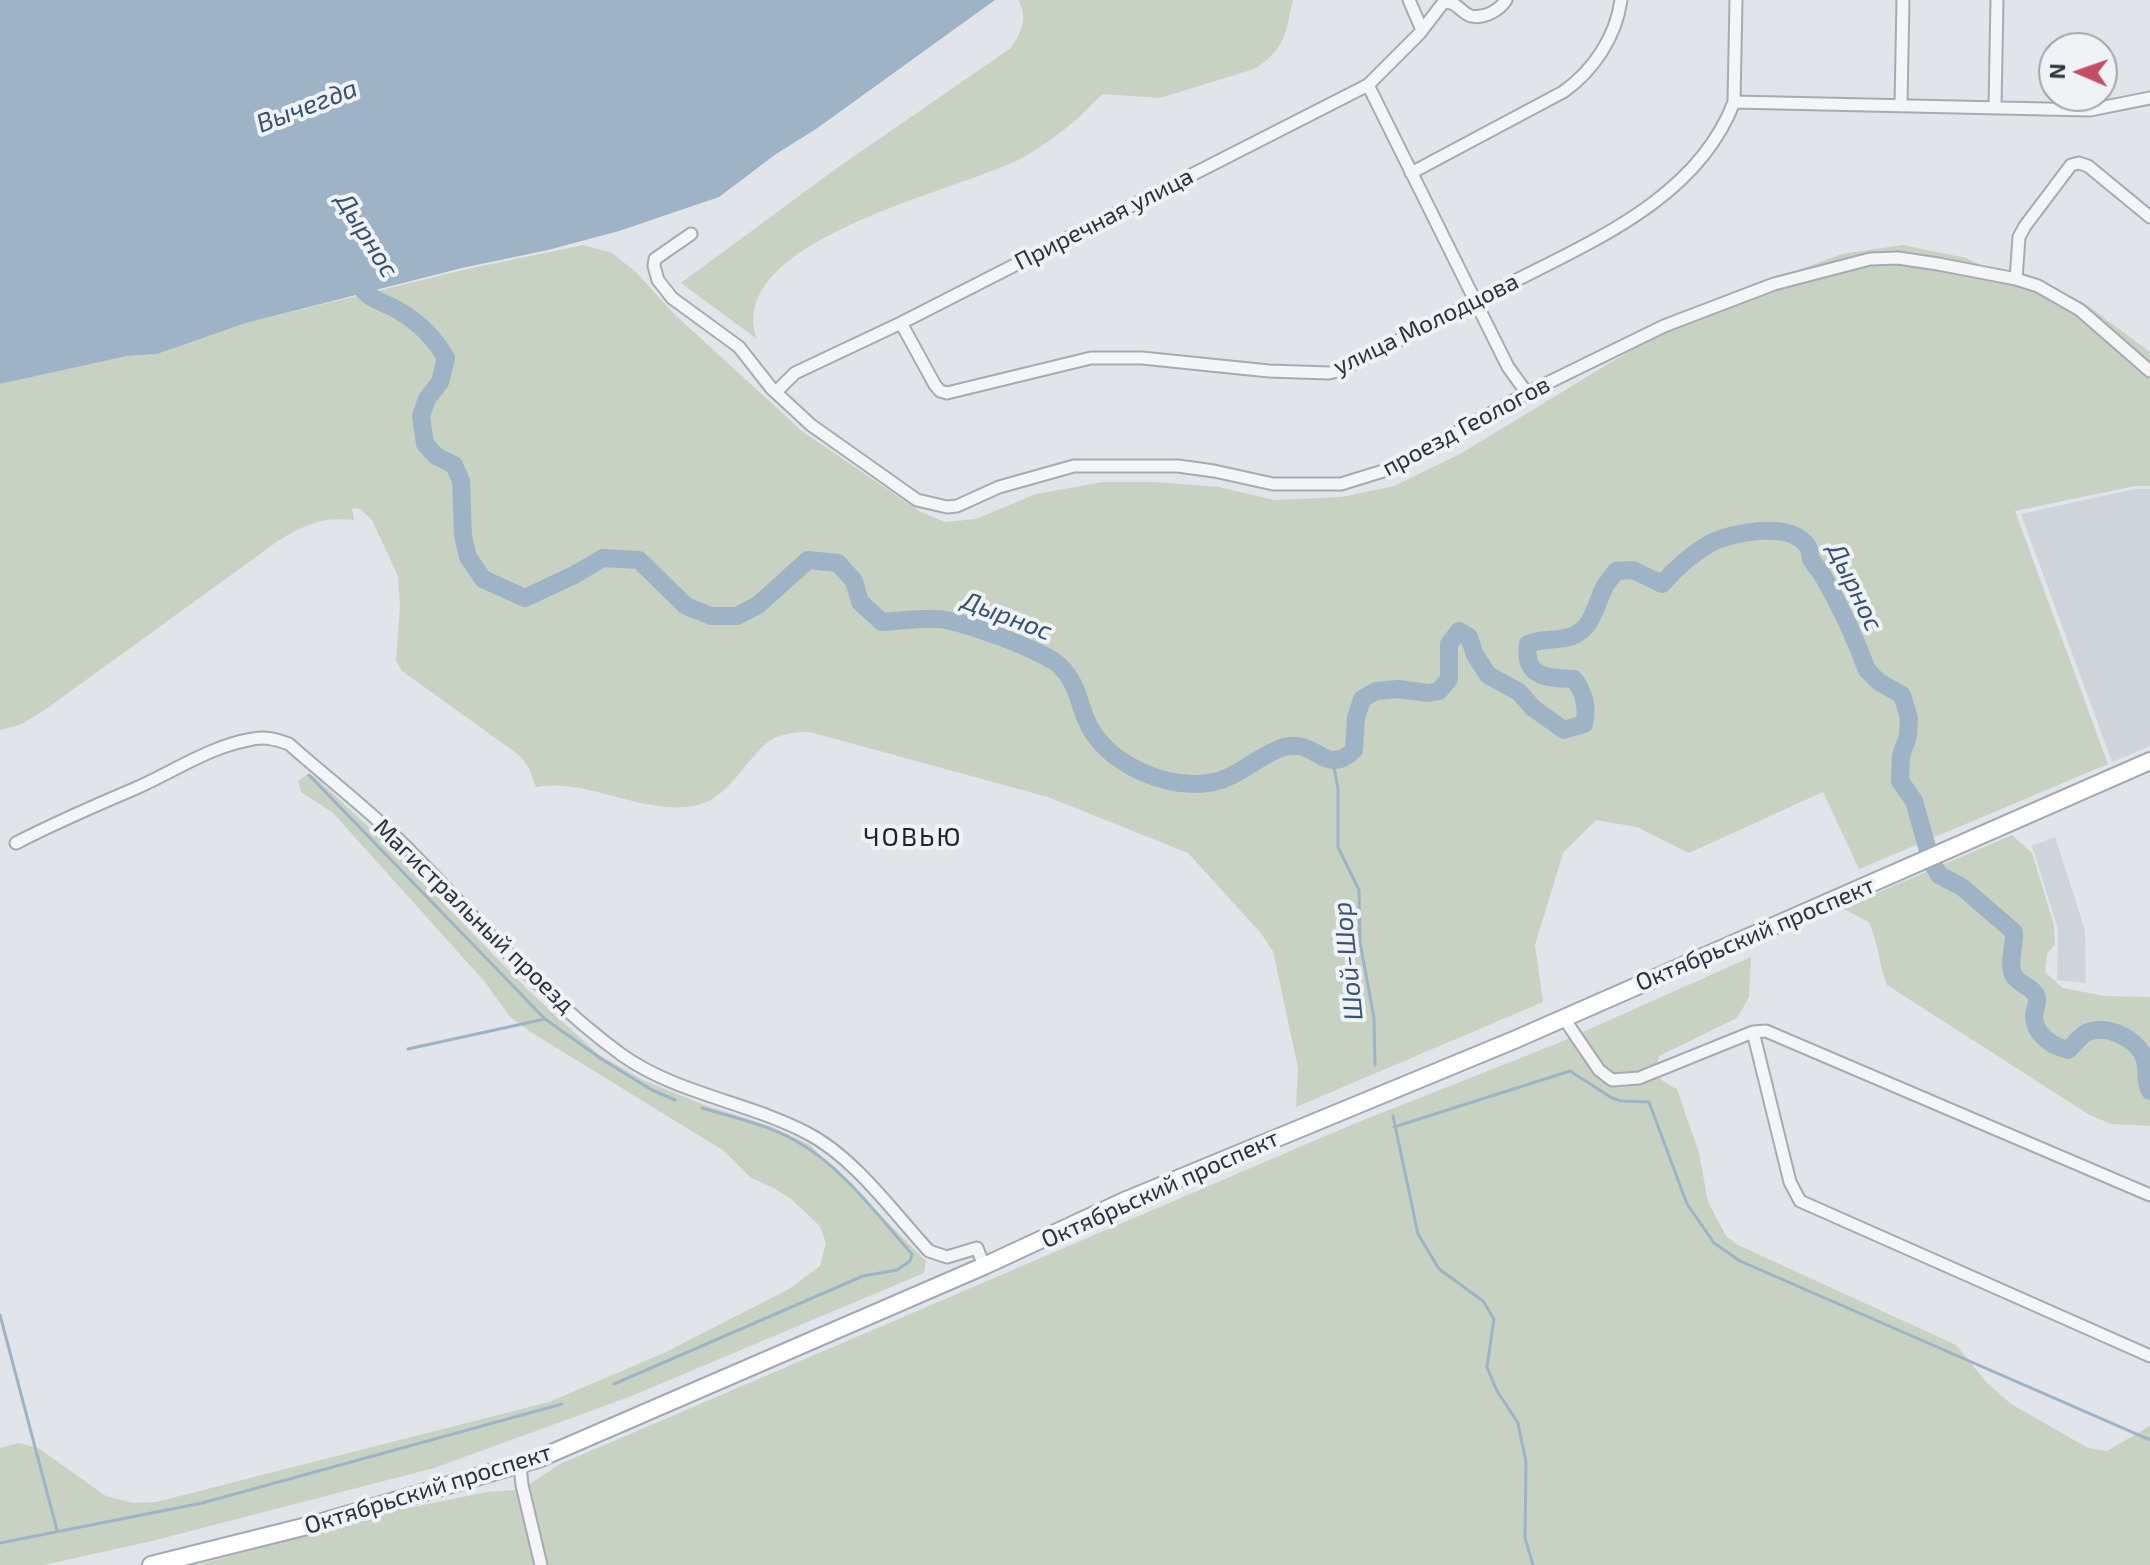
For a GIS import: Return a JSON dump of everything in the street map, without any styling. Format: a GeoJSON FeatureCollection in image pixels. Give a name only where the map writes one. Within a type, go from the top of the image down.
{"type":"FeatureCollection","features":[{"type":"Feature","properties":{"kind":"main road","name":"Октябрьский проспект"},"geometry":{"type":"LineString","coordinates":[[151,1565],[315,1524],[520,1465],[984,1266],[1122,1202],[1514,1040],[2150,761]]}},
{"type":"Feature","properties":{"kind":"street"},"geometry":{"type":"LineString","coordinates":[[1409,0],[1422,30]]}},
{"type":"Feature","properties":{"kind":"street","name":"Приречная улица"},"geometry":{"type":"LineString","coordinates":[[776,392],[795,373],[901,323],[1368,85],[1422,30],[1443,3],[1454,2],[1472,16],[1480,16],[1493,12],[1506,0]]}},
{"type":"Feature","properties":{"kind":"street"},"geometry":{"type":"LineString","coordinates":[[1411,173],[1579,81],[1596,61],[1610,36],[1621,0]]}},
{"type":"Feature","properties":{"kind":"street"},"geometry":{"type":"LineString","coordinates":[[1736,0],[1734,102],[2090,110],[2150,98]]}},
{"type":"Feature","properties":{"kind":"street"},"geometry":{"type":"LineString","coordinates":[[1901,105],[1903,0]]}},
{"type":"Feature","properties":{"kind":"street"},"geometry":{"type":"LineString","coordinates":[[1995,107],[1997,0]]}},
{"type":"Feature","properties":{"kind":"street"},"geometry":{"type":"LineString","coordinates":[[1368,85],[1508,367],[1527,393]]}},
{"type":"Feature","properties":{"kind":"street","name":"улица Молодцова"},"geometry":{"type":"LineString","coordinates":[[901,323],[935,385],[947,393],[1091,358],[1142,358],[1269,371],[1329,373],[1342,370],[1580,247],[1642,211],[1679,181],[1704,155],[1729,116],[1734,102]]}},
{"type":"Feature","properties":{"kind":"street"},"geometry":{"type":"LineString","coordinates":[[2016,279],[2019,237],[2071,165],[2079,163],[2088,166],[2150,217]]}},
{"type":"Feature","properties":{"kind":"street","name":"проезд Геологов"},"geometry":{"type":"LineString","coordinates":[[691,234],[655,259],[658,280],[679,305],[718,329],[739,347],[776,392],[811,425],[895,487],[917,500],[947,507],[1056,469],[1084,465],[1178,466],[1273,484],[1341,484],[1393,468],[1527,393],[1664,326],[1774,284],[1840,264],[1870,259],[1898,258],[2016,279],[2038,286],[2066,300],[2150,371]]}},
{"type":"Feature","properties":{"kind":"street","name":"Магистральный проезд"},"geometry":{"type":"LineString","coordinates":[[16,843],[219,749],[255,738],[271,738],[289,744],[398,839],[533,981],[623,1055],[653,1073],[811,1135],[844,1159],[929,1251],[947,1257],[977,1248],[984,1266]]}},
{"type":"Feature","properties":{"kind":"street"},"geometry":{"type":"LineString","coordinates":[[1563,1017],[1599,1070],[1612,1080],[1639,1078],[1753,1032],[1766,1031],[2150,1195]]}},
{"type":"Feature","properties":{"kind":"street"},"geometry":{"type":"LineString","coordinates":[[1753,1032],[1790,1182],[1800,1201],[2150,1356]]}},
{"type":"Feature","properties":{"kind":"street"},"geometry":{"type":"LineString","coordinates":[[520,1465],[541,1565]]}},
{"type":"Feature","properties":{"kind":"shaded area"},"geometry":{"type":"Polygon","coordinates":[[[2135,489],[2150,489],[2150,746],[2112,762],[2021,514],[2135,489]]]}},
{"type":"Feature","properties":{"kind":"shaded area"},"geometry":{"type":"Polygon","coordinates":[[[2055,837],[2085,930],[2086,983],[2057,980],[2058,929],[2032,846],[2055,837]]]}},
{"type":"Feature","properties":{"kind":"green space"},"geometry":{"type":"Polygon","coordinates":[[[1018,0],[1293,0],[1282,40],[1272,55],[1254,69],[1160,98],[1103,94],[1064,130],[1022,158],[854,223],[810,246],[775,273],[756,304],[757,339],[681,283],[837,168],[1011,48],[1021,31],[1023,19],[1018,0]]]}},
{"type":"Feature","properties":{"kind":"green space"},"geometry":{"type":"Polygon","coordinates":[[[583,245],[612,253],[637,273],[673,313],[803,432],[921,512],[945,522],[976,519],[1036,494],[1103,482],[1219,487],[1274,500],[1342,497],[1394,486],[1460,454],[1707,304],[1842,254],[1903,245],[1966,258],[1990,269],[2039,281],[2084,303],[2150,352],[2150,486],[2135,486],[2015,511],[2108,764],[1859,869],[1823,792],[1689,853],[1637,827],[1596,820],[1563,853],[1535,945],[1543,1002],[1296,1107],[1298,1068],[1273,951],[1260,932],[1188,853],[1048,797],[810,732],[788,734],[768,742],[717,796],[694,806],[654,806],[576,787],[536,787],[529,768],[519,755],[402,671],[396,661],[400,606],[398,576],[372,520],[360,509],[352,508],[354,520],[314,523],[278,541],[46,709],[22,724],[0,730],[0,384],[127,356],[157,354],[246,323],[463,270],[583,245]]]}},
{"type":"Feature","properties":{"kind":"green space"},"geometry":{"type":"Polygon","coordinates":[[[308,774],[374,832],[528,990],[599,1055],[645,1081],[772,1127],[810,1145],[926,1261],[924,1273],[629,1397],[434,1468],[152,1541],[44,1565],[0,1565],[0,1448],[18,1443],[38,1448],[106,1496],[133,1503],[156,1502],[549,1402],[664,1353],[789,1289],[820,1266],[826,1243],[820,1226],[791,1199],[751,1178],[724,1151],[510,1017],[485,982],[333,813],[301,792],[298,781],[308,774]]]}},
{"type":"Feature","properties":{"kind":"green space"},"geometry":{"type":"Polygon","coordinates":[[[2012,835],[2032,853],[2054,925],[2055,945],[2047,954],[2045,972],[2063,988],[2104,996],[2150,997],[2150,1126],[2111,1124],[2088,1114],[1887,985],[1869,922],[1842,908],[2012,835]]]}},
{"type":"Feature","properties":{"kind":"green space"},"geometry":{"type":"Polygon","coordinates":[[[1751,957],[1749,997],[1737,1018],[1659,1056],[1657,1063],[1659,1077],[1677,1089],[1699,1153],[1708,1202],[1726,1236],[1738,1245],[1956,1345],[1987,1383],[2011,1404],[2088,1448],[2107,1451],[2150,1426],[2150,1565],[197,1565],[398,1510],[487,1492],[515,1490],[560,1464],[1351,1125],[1556,1044],[1751,957]]]}},
{"type":"Feature","properties":{"kind":"water","name":"Вычегда"},"geometry":{"type":"Polygon","coordinates":[[[0,0],[995,0],[719,197],[619,231],[548,250],[462,268],[246,323],[157,354],[127,356],[0,384],[0,0]]]}},
{"type":"Feature","properties":{"kind":"waterway","name":"Дырнос"},"geometry":{"type":"LineString","coordinates":[[355,272],[367,294],[415,322],[432,338],[446,358],[440,382],[427,399],[421,416],[425,444],[436,456],[454,465],[461,481],[463,536],[468,557],[483,579],[525,598],[603,558],[639,560],[686,606],[711,616],[737,616],[758,605],[808,560],[838,563],[854,581],[860,602],[882,622],[948,620],[1001,637],[1051,660],[1072,682],[1087,723],[1102,744],[1143,772],[1176,782],[1219,781],[1284,747],[1304,748],[1328,759],[1344,758],[1354,750],[1356,718],[1362,699],[1376,691],[1439,691],[1449,679],[1449,644],[1459,631],[1469,637],[1475,655],[1488,675],[1519,692],[1533,708],[1564,730],[1584,724],[1584,700],[1574,679],[1539,674],[1529,664],[1528,644],[1565,638],[1582,631],[1616,571],[1633,570],[1662,584],[1678,567],[1709,544],[1746,533],[1789,533],[1808,547],[1811,559],[1846,621],[1867,670],[1879,682],[1902,695],[1909,718],[1908,736],[1901,756],[1900,781],[1914,801],[1931,861],[1939,875],[1962,887],[2014,932],[2012,971],[2036,995],[2034,1017],[2037,1029],[2050,1043],[2068,1050],[2084,1034],[2094,1030],[2121,1035],[2142,1052],[2150,1091]]}},
{"type":"Feature","properties":{"kind":"waterway","name":"Шой-Шор"},"geometry":{"type":"LineString","coordinates":[[1333,762],[1338,789],[1338,847],[1359,890],[1360,942],[1374,1018],[1375,1065]]}},
{"type":"Feature","properties":{"kind":"waterway"},"geometry":{"type":"LineString","coordinates":[[309,775],[545,1019],[603,1060],[652,1090],[675,1100]]}},
{"type":"Feature","properties":{"kind":"waterway"},"geometry":{"type":"LineString","coordinates":[[408,1049],[545,1019]]}},
{"type":"Feature","properties":{"kind":"waterway"},"geometry":{"type":"LineString","coordinates":[[1394,1127],[1570,1071],[1612,1098],[1649,1102],[1687,1204],[1714,1243],[1740,1261],[2150,1440]]}},
{"type":"Feature","properties":{"kind":"waterway"},"geometry":{"type":"LineString","coordinates":[[614,1384],[863,1276],[897,1270],[910,1261],[912,1254],[872,1208],[844,1178],[813,1152],[774,1130],[702,1108]]}},
{"type":"Feature","properties":{"kind":"waterway","name":"Шой-Шор"},"geometry":{"type":"LineString","coordinates":[[1393,1116],[1418,1234],[1439,1269],[1483,1301],[1494,1319],[1487,1367],[1497,1391],[1518,1423],[1526,1462],[1525,1538],[1533,1565]]}},
{"type":"Feature","properties":{"kind":"waterway"},"geometry":{"type":"LineString","coordinates":[[0,1315],[57,1530]]}},
{"type":"Feature","properties":{"kind":"waterway"},"geometry":{"type":"LineString","coordinates":[[0,1543],[202,1503],[562,1404]]}},
{"type":"Feature","properties":{"kind":"district","name":"ЧОВЬЮ"},"geometry":{"type":"Point","coordinates":[913,837]}}]}
